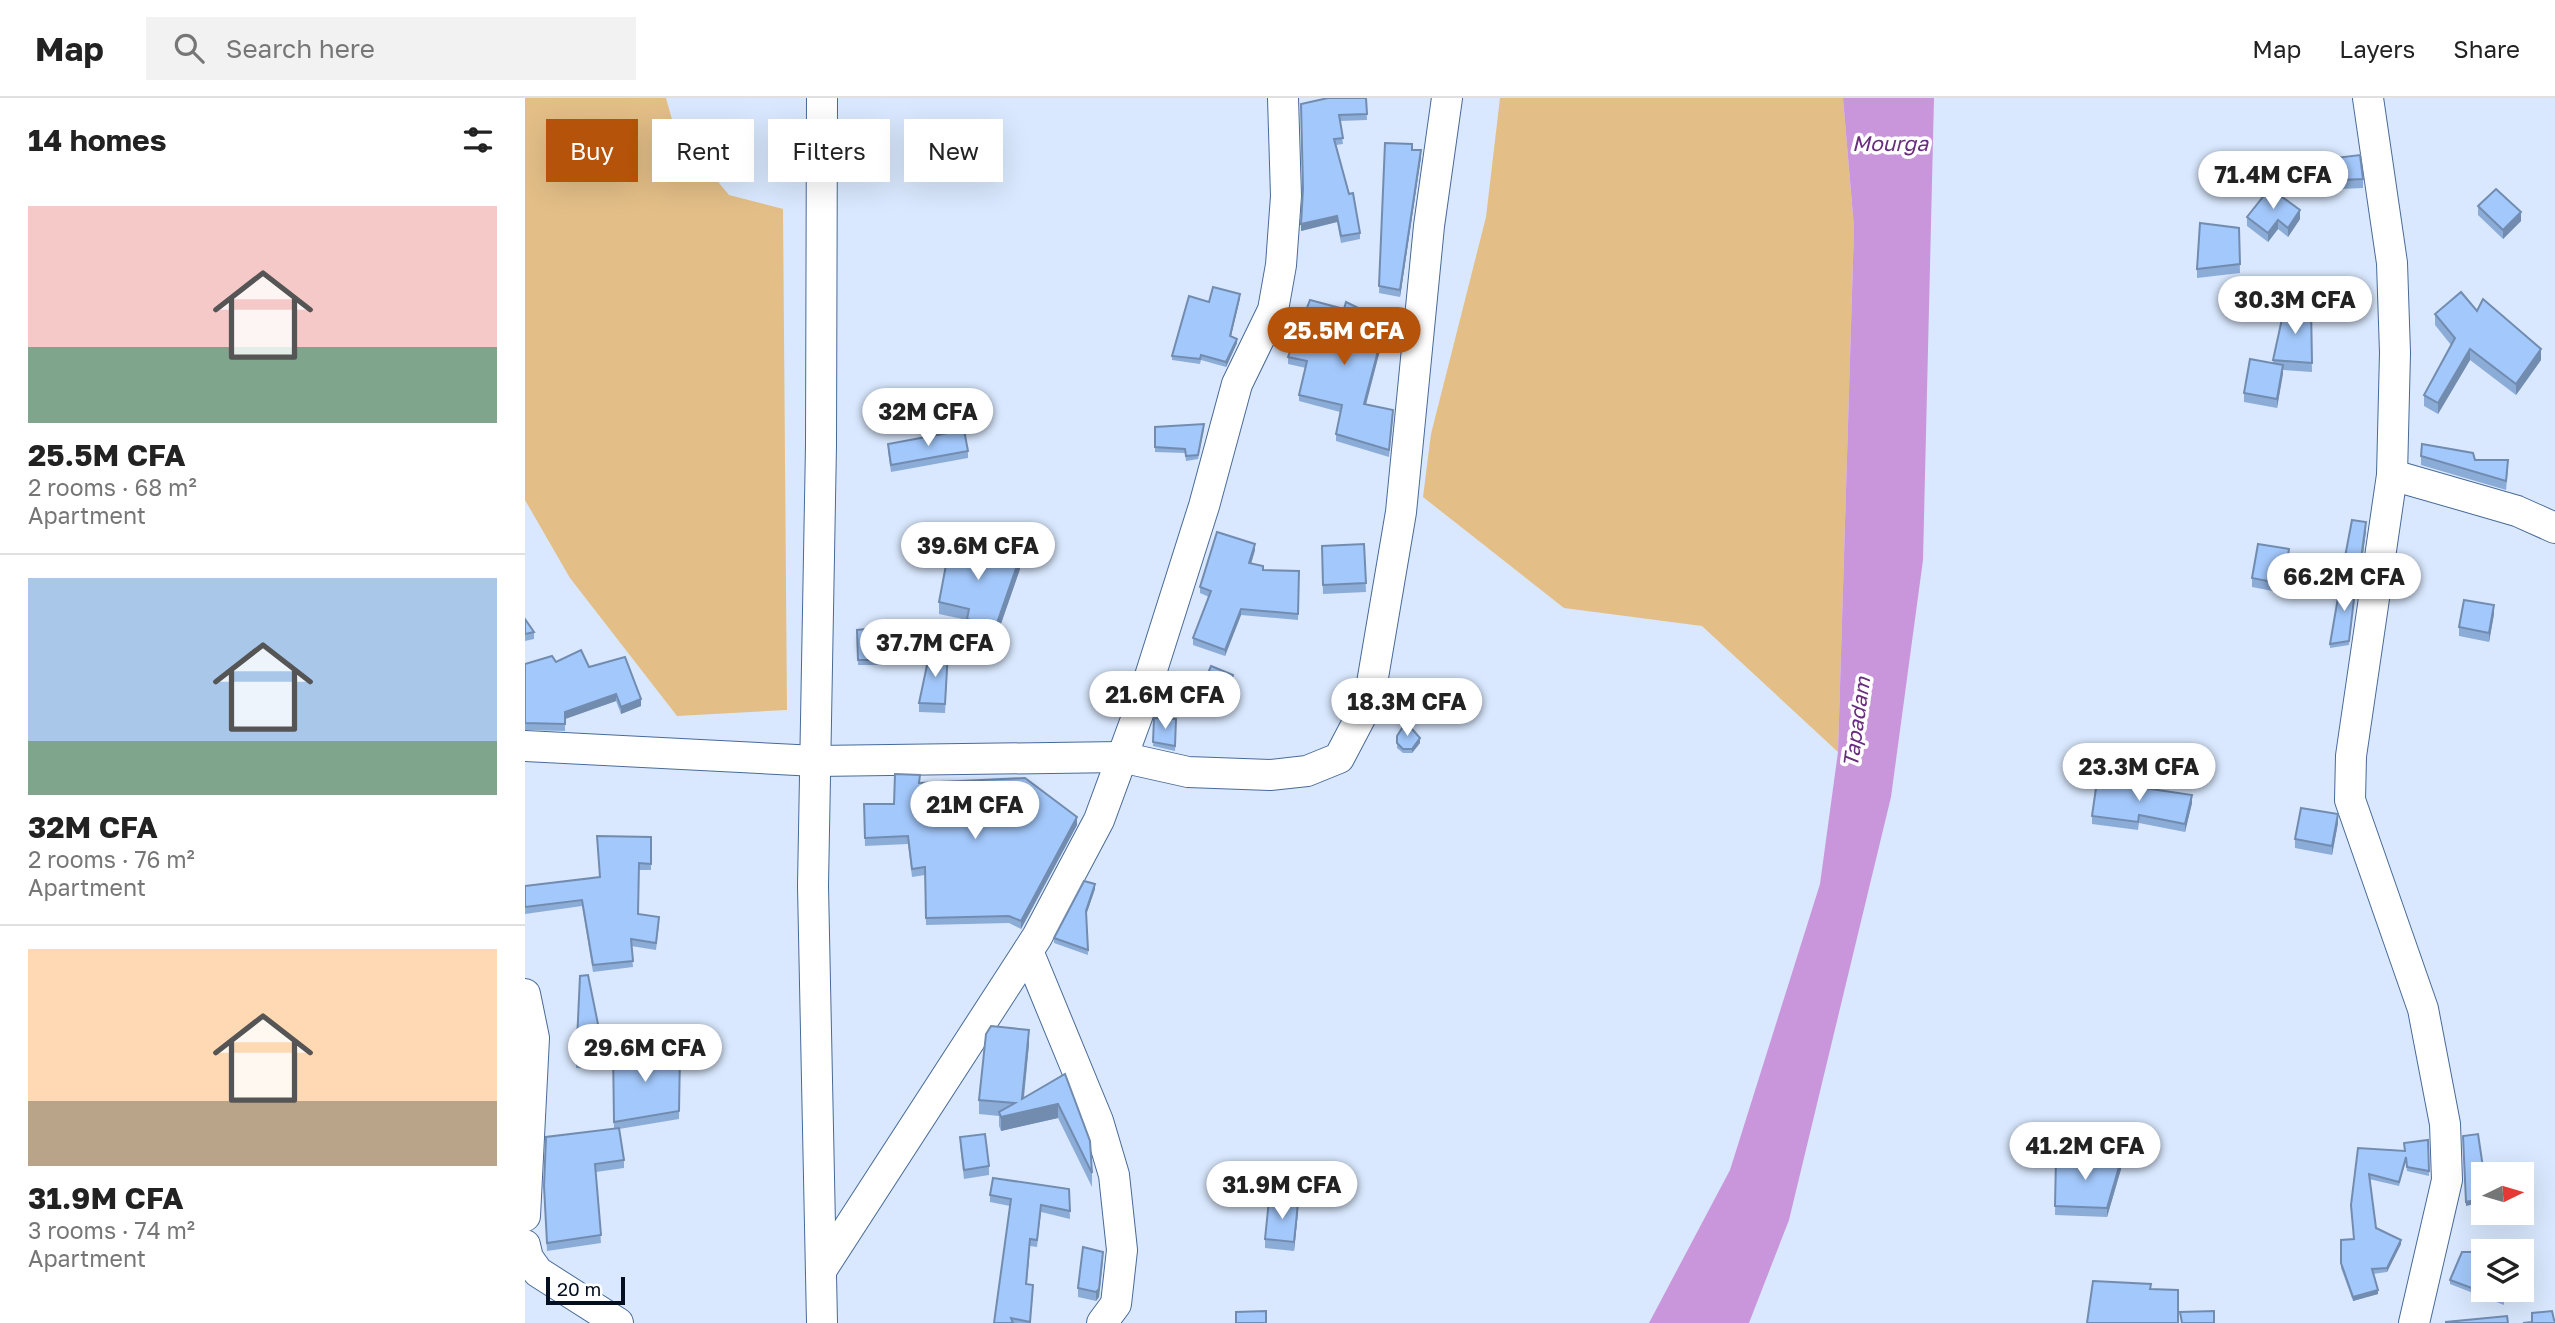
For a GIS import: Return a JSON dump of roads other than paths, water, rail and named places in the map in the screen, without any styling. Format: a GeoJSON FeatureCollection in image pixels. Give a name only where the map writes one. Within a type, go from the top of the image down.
{"type":"FeatureCollection","features":[{"type":"Feature","properties":{"kind":"street"},"geometry":{"type":"LineString","coordinates":[[822,98],[813,886],[822,1323]]}},
{"type":"Feature","properties":{"kind":"street"},"geometry":{"type":"LineString","coordinates":[[821,1269],[1028,951],[1089,840],[1138,714],[1200,519],[1237,384],[1273,310],[1281,265],[1286,196],[1283,98]]}},
{"type":"Feature","properties":{"kind":"street"},"geometry":{"type":"LineString","coordinates":[[525,746],[816,761],[1121,757],[1188,772],[1270,775],[1307,771],[1339,758],[1369,701],[1401,512],[1429,226],[1447,98]]}},
{"type":"Feature","properties":{"kind":"street"},"geometry":{"type":"LineString","coordinates":[[2368,98],[2392,263],[2395,353],[2392,475],[2351,756],[2350,800],[2423,1009],[2445,1124],[2447,1180],[2414,1323]]}},
{"type":"Feature","properties":{"kind":"street"},"geometry":{"type":"LineString","coordinates":[[2392,475],[2517,511],[2555,528]]}},
{"type":"Feature","properties":{"kind":"street"},"geometry":{"type":"LineString","coordinates":[[1028,951],[1098,1121],[1114,1175],[1122,1250],[1116,1304],[1102,1323]]}},
{"type":"Feature","properties":{"kind":"street"},"geometry":{"type":"LineString","coordinates":[[525,994],[534,1038],[525,1216]]}},
{"type":"Feature","properties":{"kind":"street"},"geometry":{"type":"LineString","coordinates":[[525,1245],[528,1258],[538,1272],[553,1279],[618,1323]]}},
{"type":"Feature","properties":{"kind":"water","name":"Mourga"},"geometry":{"type":"Polygon","coordinates":[[[1843,98],[1934,98],[1923,560],[1891,797],[1789,1220],[1749,1323],[1649,1323],[1730,1170],[1820,884],[1838,752],[1854,228],[1843,98]]]}},
{"type":"Feature","properties":{"kind":"water label","name":"Tapadam"},"geometry":{"type":"Point","coordinates":[1856,722]}}]}
